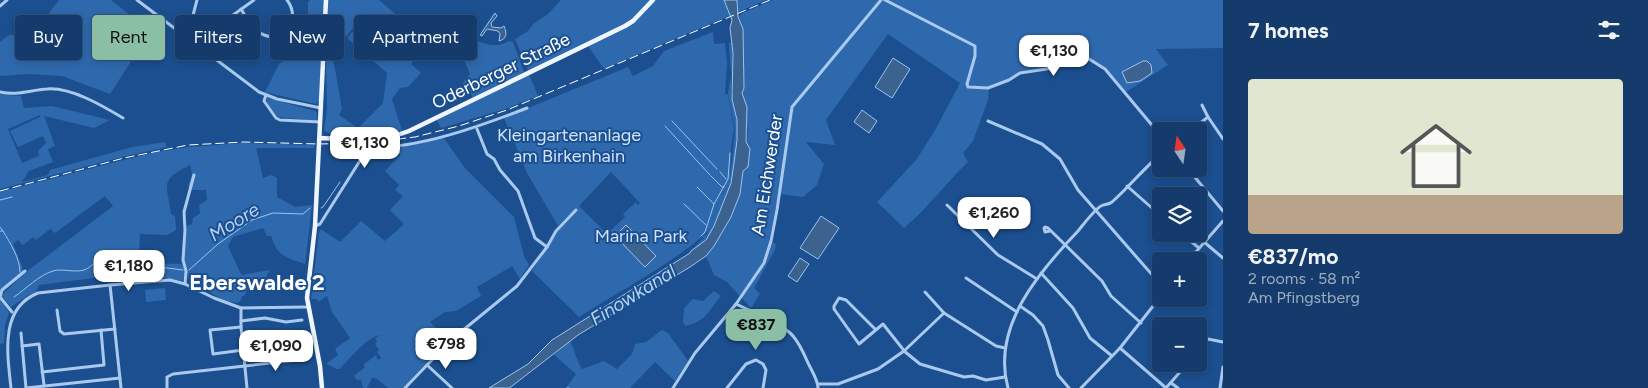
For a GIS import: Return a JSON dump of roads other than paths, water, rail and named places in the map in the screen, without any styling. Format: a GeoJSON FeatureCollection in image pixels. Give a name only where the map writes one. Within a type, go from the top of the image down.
{"type":"FeatureCollection","features":[{"type":"Feature","properties":{"kind":"main road"},"geometry":{"type":"LineString","coordinates":[[322,388],[320,366],[308,307],[308,284],[315,226],[326,0]]}},
{"type":"Feature","properties":{"kind":"main road","name":"Oderberger Straße"},"geometry":{"type":"LineString","coordinates":[[320,138],[368,138],[404,133],[626,26],[653,0]]}},
{"type":"Feature","properties":{"kind":"street"},"geometry":{"type":"LineString","coordinates":[[0,6],[7,0]]}},
{"type":"Feature","properties":{"kind":"street"},"geometry":{"type":"LineString","coordinates":[[137,0],[175,29]]}},
{"type":"Feature","properties":{"kind":"street"},"geometry":{"type":"LineString","coordinates":[[193,15],[197,0]]}},
{"type":"Feature","properties":{"kind":"street"},"geometry":{"type":"LineString","coordinates":[[233,15],[254,0]]}},
{"type":"Feature","properties":{"kind":"street"},"geometry":{"type":"LineString","coordinates":[[241,9],[256,30],[265,35],[280,35],[288,31],[292,21],[293,9],[287,0]]}},
{"type":"Feature","properties":{"kind":"street","name":"Am Eichwerder"},"geometry":{"type":"LineString","coordinates":[[673,388],[695,353],[736,304],[764,263],[771,241],[792,107],[881,0]]}},
{"type":"Feature","properties":{"kind":"street"},"geometry":{"type":"LineString","coordinates":[[885,0],[975,46],[975,56],[967,84],[968,87],[988,88],[1020,73],[1053,68],[1074,57],[1089,59],[1105,68],[1152,125]]}},
{"type":"Feature","properties":{"kind":"street"},"geometry":{"type":"LineString","coordinates":[[217,60],[259,92],[282,100],[321,108]]}},
{"type":"Feature","properties":{"kind":"street"},"geometry":{"type":"LineString","coordinates":[[0,92],[12,94],[60,89],[101,105],[123,118]]}},
{"type":"Feature","properties":{"kind":"street"},"geometry":{"type":"LineString","coordinates":[[266,95],[264,101],[276,118],[280,120],[320,122]]}},
{"type":"Feature","properties":{"kind":"street"},"geometry":{"type":"LineString","coordinates":[[1202,105],[1223,139]]}},
{"type":"Feature","properties":{"kind":"street"},"geometry":{"type":"LineString","coordinates":[[315,226],[320,224],[368,148],[382,148],[436,138],[476,127],[527,108]]}},
{"type":"Feature","properties":{"kind":"street"},"geometry":{"type":"LineString","coordinates":[[1202,122],[1208,117]]}},
{"type":"Feature","properties":{"kind":"street"},"geometry":{"type":"LineString","coordinates":[[988,121],[1042,144],[1050,150],[1060,160],[1078,190],[1152,275]]}},
{"type":"Feature","properties":{"kind":"street"},"geometry":{"type":"LineString","coordinates":[[477,129],[485,151],[518,191],[535,238],[547,247]]}},
{"type":"Feature","properties":{"kind":"street"},"geometry":{"type":"LineString","coordinates":[[1008,388],[1005,377],[1005,348],[1017,312],[1036,279],[1096,211],[1101,206],[1111,203],[1152,163]]}},
{"type":"Feature","properties":{"kind":"street"},"geometry":{"type":"LineString","coordinates":[[185,284],[186,271],[182,260],[185,230],[184,212],[194,175]]}},
{"type":"Feature","properties":{"kind":"street"},"geometry":{"type":"LineString","coordinates":[[1196,178],[1223,211]]}},
{"type":"Feature","properties":{"kind":"street"},"geometry":{"type":"LineString","coordinates":[[1128,186],[1152,208]]}},
{"type":"Feature","properties":{"kind":"street"},"geometry":{"type":"LineString","coordinates":[[947,205],[998,256],[1036,279]]}},
{"type":"Feature","properties":{"kind":"street"},"geometry":{"type":"LineString","coordinates":[[405,388],[452,340],[517,286],[547,247],[556,231],[576,210]]}},
{"type":"Feature","properties":{"kind":"street"},"geometry":{"type":"LineString","coordinates":[[1207,239],[1223,221]]}},
{"type":"Feature","properties":{"kind":"street"},"geometry":{"type":"LineString","coordinates":[[1050,231],[1102,281],[1111,296],[1141,323]]}},
{"type":"Feature","properties":{"kind":"street"},"geometry":{"type":"LineString","coordinates":[[1191,242],[1198,248]]}},
{"type":"Feature","properties":{"kind":"street"},"geometry":{"type":"LineString","coordinates":[[1195,252],[1204,242],[1223,258]]}},
{"type":"Feature","properties":{"kind":"street"},"geometry":{"type":"LineString","coordinates":[[12,312],[0,297],[2,290],[25,271]]}},
{"type":"Feature","properties":{"kind":"street"},"geometry":{"type":"LineString","coordinates":[[1041,273],[1072,308],[1090,338],[1112,356]]}},
{"type":"Feature","properties":{"kind":"street"},"geometry":{"type":"LineString","coordinates":[[966,278],[1017,312]]}},
{"type":"Feature","properties":{"kind":"street"},"geometry":{"type":"LineString","coordinates":[[11,388],[6,333],[7,323],[12,312],[23,300],[38,293],[170,280],[185,284],[241,308],[308,307]]}},
{"type":"Feature","properties":{"kind":"street"},"geometry":{"type":"LineString","coordinates":[[110,285],[121,388]]}},
{"type":"Feature","properties":{"kind":"street"},"geometry":{"type":"LineString","coordinates":[[925,292],[944,313],[996,346],[1005,348]]}},
{"type":"Feature","properties":{"kind":"street"},"geometry":{"type":"LineString","coordinates":[[876,330],[846,300],[839,298],[834,309],[859,344],[876,330],[883,324],[904,351],[920,364],[964,377],[973,376],[986,380],[1005,377]]}},
{"type":"Feature","properties":{"kind":"street"},"geometry":{"type":"LineString","coordinates":[[736,304],[763,316],[789,332],[798,344],[818,386],[838,384],[875,370],[904,351],[944,313]]}},
{"type":"Feature","properties":{"kind":"street"},"geometry":{"type":"LineString","coordinates":[[1020,306],[1033,314],[1043,326],[1058,375],[1069,388]]}},
{"type":"Feature","properties":{"kind":"street"},"geometry":{"type":"LineString","coordinates":[[1081,388],[1120,348],[1153,307]]}},
{"type":"Feature","properties":{"kind":"street"},"geometry":{"type":"LineString","coordinates":[[241,308],[247,388]]}},
{"type":"Feature","properties":{"kind":"street"},"geometry":{"type":"LineString","coordinates":[[57,310],[60,331],[64,334],[115,329]]}},
{"type":"Feature","properties":{"kind":"street"},"geometry":{"type":"LineString","coordinates":[[241,321],[265,318],[286,322],[302,320]]}},
{"type":"Feature","properties":{"kind":"street"},"geometry":{"type":"LineString","coordinates":[[241,327],[210,330],[212,354],[243,350]]}},
{"type":"Feature","properties":{"kind":"street"},"geometry":{"type":"LineString","coordinates":[[42,372],[104,364],[101,330]]}},
{"type":"Feature","properties":{"kind":"street"},"geometry":{"type":"LineString","coordinates":[[21,333],[26,388],[120,378]]}},
{"type":"Feature","properties":{"kind":"street"},"geometry":{"type":"LineString","coordinates":[[1207,340],[1223,342]]}},
{"type":"Feature","properties":{"kind":"street"},"geometry":{"type":"LineString","coordinates":[[22,346],[40,344],[44,385]]}},
{"type":"Feature","properties":{"kind":"street"},"geometry":{"type":"LineString","coordinates":[[1120,348],[1166,388],[1180,372]]}},
{"type":"Feature","properties":{"kind":"street"},"geometry":{"type":"LineString","coordinates":[[167,388],[168,377],[173,374],[306,359]]}},
{"type":"Feature","properties":{"kind":"street"},"geometry":{"type":"LineString","coordinates":[[727,388],[746,364],[756,360],[763,364],[766,370],[763,388]]}},
{"type":"Feature","properties":{"kind":"street"},"geometry":{"type":"LineString","coordinates":[[427,365],[451,388]]}},
{"type":"Feature","properties":{"kind":"street"},"geometry":{"type":"LineString","coordinates":[[1220,388],[1223,367]]}},
{"type":"Feature","properties":{"kind":"street"},"geometry":{"type":"LineString","coordinates":[[1171,383],[1178,388]]}},
{"type":"Feature","properties":{"kind":"water","name":"Finowkanal"},"geometry":{"type":"Polygon","coordinates":[[[724,0],[737,0],[738,17],[743,29],[744,88],[742,93],[747,107],[746,142],[750,149],[748,167],[743,171],[740,194],[731,217],[714,246],[706,256],[690,267],[578,335],[509,388],[489,388],[528,364],[552,340],[690,253],[706,240],[714,226],[731,183],[737,140],[737,120],[732,99],[733,53],[730,28],[732,20],[724,0]]]}},
{"type":"Feature","properties":{"kind":"water"},"geometry":{"type":"Polygon","coordinates":[[[495,13],[497,16],[491,23],[492,27],[501,28],[504,26],[506,31],[505,37],[499,41],[500,34],[498,31],[487,29],[482,36],[480,35],[495,13]]]}},
{"type":"Feature","properties":{"kind":"water"},"geometry":{"type":"Polygon","coordinates":[[[893,58],[910,69],[892,98],[875,87],[893,58]]]}},
{"type":"Feature","properties":{"kind":"water"},"geometry":{"type":"Polygon","coordinates":[[[1143,61],[1147,61],[1151,65],[1152,73],[1140,81],[1127,83],[1122,72],[1143,61]]]}},
{"type":"Feature","properties":{"kind":"water"},"geometry":{"type":"Polygon","coordinates":[[[862,110],[877,121],[869,133],[854,122],[862,110]]]}},
{"type":"Feature","properties":{"kind":"water"},"geometry":{"type":"Polygon","coordinates":[[[821,216],[839,228],[818,259],[800,248],[821,216]]]}},
{"type":"Feature","properties":{"kind":"water"},"geometry":{"type":"Polygon","coordinates":[[[626,225],[656,256],[645,267],[615,236],[626,225]]]}},
{"type":"Feature","properties":{"kind":"water"},"geometry":{"type":"Polygon","coordinates":[[[800,258],[809,264],[797,282],[788,276],[800,258]]]}},
{"type":"Feature","properties":{"kind":"waterway"},"geometry":{"type":"LineString","coordinates":[[672,121],[717,169]]}},
{"type":"Feature","properties":{"kind":"waterway"},"geometry":{"type":"LineString","coordinates":[[665,126],[710,175]]}},
{"type":"Feature","properties":{"kind":"waterway"},"geometry":{"type":"LineString","coordinates":[[701,236],[705,232],[714,204],[728,179],[730,153]]}},
{"type":"Feature","properties":{"kind":"waterway"},"geometry":{"type":"LineString","coordinates":[[720,172],[726,179]]}},
{"type":"Feature","properties":{"kind":"waterway"},"geometry":{"type":"LineString","coordinates":[[711,176],[724,187]]}},
{"type":"Feature","properties":{"kind":"waterway"},"geometry":{"type":"LineString","coordinates":[[321,208],[340,182]]}},
{"type":"Feature","properties":{"kind":"waterway"},"geometry":{"type":"LineString","coordinates":[[697,187],[714,204]]}},
{"type":"Feature","properties":{"kind":"waterway"},"geometry":{"type":"LineString","coordinates":[[0,200],[12,197]]}},
{"type":"Feature","properties":{"kind":"waterway"},"geometry":{"type":"LineString","coordinates":[[684,204],[706,225]]}},
{"type":"Feature","properties":{"kind":"waterway","name":"Moore"},"geometry":{"type":"LineString","coordinates":[[189,270],[218,244],[252,220],[273,213],[303,214],[310,208]]}},
{"type":"Feature","properties":{"kind":"waterway"},"geometry":{"type":"LineString","coordinates":[[0,227],[3,231]]}},
{"type":"Feature","properties":{"kind":"waterway"},"geometry":{"type":"LineString","coordinates":[[0,231],[3,231],[14,251],[20,272]]}},
{"type":"Feature","properties":{"kind":"waterway","name":"Moore"},"geometry":{"type":"LineString","coordinates":[[14,297],[48,273],[57,270],[84,270],[97,262],[183,270]]}},
{"type":"Feature","properties":{"kind":"railway"},"geometry":{"type":"LineString","coordinates":[[0,191],[124,158],[188,145],[244,142],[367,143],[415,137],[459,126],[507,110],[770,0]]}},
{"type":"Feature","properties":{"kind":"district","name":"Eberswalde 2"},"geometry":{"type":"Point","coordinates":[257,282]}},
{"type":"Feature","properties":{"kind":"park label","name":"Kleingartenanlage am Birkenhain"},"geometry":{"type":"Point","coordinates":[569,145]}},
{"type":"Feature","properties":{"kind":"park label","name":"Marina Park"},"geometry":{"type":"Point","coordinates":[641,236]}}]}
